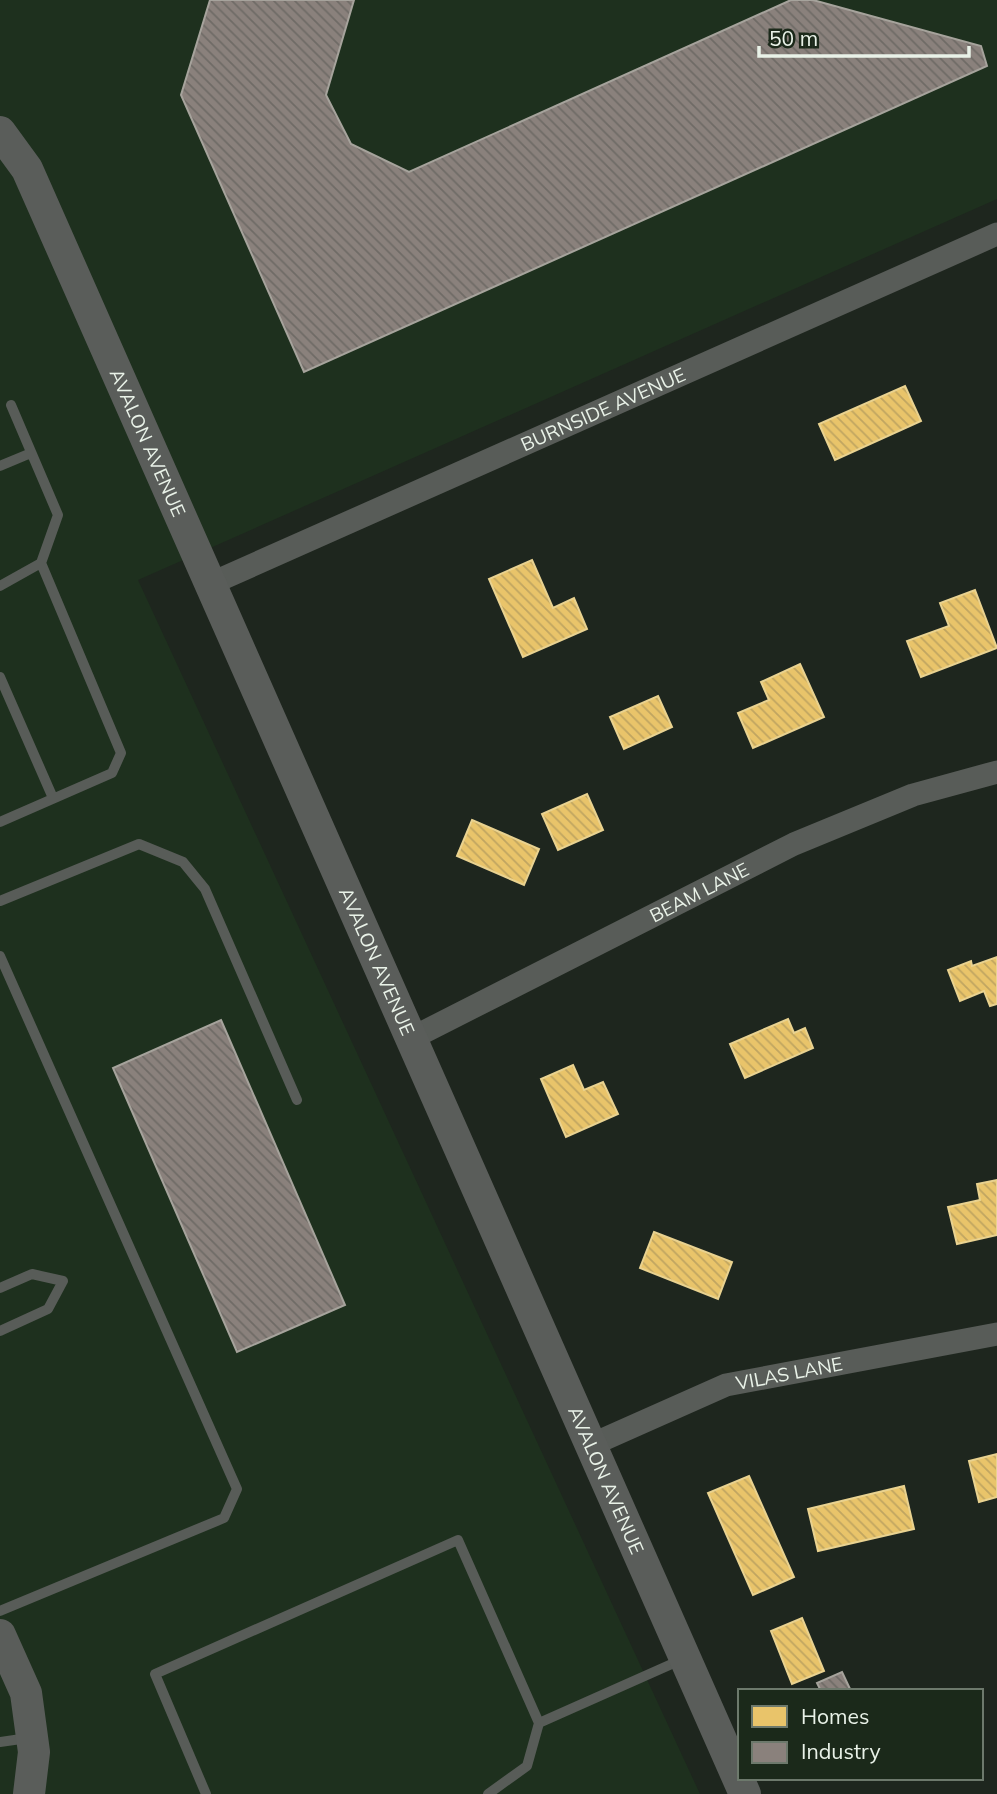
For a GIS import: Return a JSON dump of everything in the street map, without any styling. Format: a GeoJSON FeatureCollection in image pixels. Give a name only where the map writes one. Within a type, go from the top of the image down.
{"type":"FeatureCollection","features":[{"type":"Feature","properties":{"kind":"street","name":"AVALON AVENUE"},"geometry":{"type":"LineString","coordinates":[[0,132],[27,169],[738,1778]]}},
{"type":"Feature","properties":{"kind":"street","name":"BURNSIDE AVENUE"},"geometry":{"type":"LineString","coordinates":[[210,584],[997,234]]}},
{"type":"Feature","properties":{"kind":"street","name":"BEAM LANE"},"geometry":{"type":"LineString","coordinates":[[412,1038],[794,845],[913,795],[997,772]]}},
{"type":"Feature","properties":{"kind":"street","name":"VILAS LANE"},"geometry":{"type":"LineString","coordinates":[[591,1445],[726,1385],[997,1334]]}},
{"type":"Feature","properties":{"kind":"street"},"geometry":{"type":"LineString","coordinates":[[0,1635],[26,1693],[34,1752],[30,1794]]}},
{"type":"Feature","properties":{"kind":"lane"},"geometry":{"type":"LineString","coordinates":[[0,586],[41,563],[58,515],[11,405]]}},
{"type":"Feature","properties":{"kind":"lane"},"geometry":{"type":"LineString","coordinates":[[0,466],[31,453]]}},
{"type":"Feature","properties":{"kind":"lane"},"geometry":{"type":"LineString","coordinates":[[0,822],[112,773],[121,753],[41,563]]}},
{"type":"Feature","properties":{"kind":"lane"},"geometry":{"type":"LineString","coordinates":[[0,677],[53,798]]}},
{"type":"Feature","properties":{"kind":"lane"},"geometry":{"type":"LineString","coordinates":[[0,901],[139,844],[183,862],[205,889],[297,1100]]}},
{"type":"Feature","properties":{"kind":"lane"},"geometry":{"type":"LineString","coordinates":[[0,956],[237,1489],[224,1518],[0,1611]]}},
{"type":"Feature","properties":{"kind":"lane"},"geometry":{"type":"LineString","coordinates":[[0,1288],[32,1275],[63,1281],[48,1309],[0,1331]]}},
{"type":"Feature","properties":{"kind":"lane"},"geometry":{"type":"LineString","coordinates":[[206,1794],[155,1674],[458,1540],[539,1723],[527,1766],[488,1794]]}},
{"type":"Feature","properties":{"kind":"lane"},"geometry":{"type":"LineString","coordinates":[[539,1723],[685,1658]]}},
{"type":"Feature","properties":{"kind":"lane"},"geometry":{"type":"LineString","coordinates":[[0,1742],[32,1738]]}},
{"type":"Feature","properties":{"kind":"shaded area"},"geometry":{"type":"Polygon","coordinates":[[[0,0],[997,0],[997,199],[138,580],[700,1794],[0,1794],[0,0]]]}},
{"type":"Feature","properties":{"kind":"building: Homes"},"geometry":{"type":"Polygon","coordinates":[[[905,386],[921,421],[835,460],[819,424],[905,386]]]}},
{"type":"Feature","properties":{"kind":"building: Homes"},"geometry":{"type":"Polygon","coordinates":[[[532,560],[553,608],[574,598],[587,629],[523,657],[489,579],[532,560]]]}},
{"type":"Feature","properties":{"kind":"building: Homes"},"geometry":{"type":"Polygon","coordinates":[[[975,590],[997,648],[921,677],[907,641],[949,626],[940,603],[975,590]]]}},
{"type":"Feature","properties":{"kind":"building: Homes"},"geometry":{"type":"Polygon","coordinates":[[[800,664],[824,717],[753,748],[738,713],[769,700],[761,682],[800,664]]]}},
{"type":"Feature","properties":{"kind":"building: Homes"},"geometry":{"type":"Polygon","coordinates":[[[658,696],[672,727],[624,749],[610,717],[658,696]]]}},
{"type":"Feature","properties":{"kind":"building: Homes"},"geometry":{"type":"Polygon","coordinates":[[[587,794],[603,830],[558,850],[542,814],[587,794]]]}},
{"type":"Feature","properties":{"kind":"building: Homes"},"geometry":{"type":"Polygon","coordinates":[[[472,820],[539,849],[524,885],[457,856],[472,820]]]}},
{"type":"Feature","properties":{"kind":"building: Homes"},"geometry":{"type":"Polygon","coordinates":[[[997,957],[997,1004],[990,1006],[984,991],[960,1001],[948,970],[971,961],[972,966],[997,957]]]}},
{"type":"Feature","properties":{"kind":"building: Homes"},"geometry":{"type":"Polygon","coordinates":[[[788,1019],[794,1033],[805,1028],[813,1048],[745,1078],[730,1044],[788,1019]]]}},
{"type":"Feature","properties":{"kind":"building: Homes"},"geometry":{"type":"Polygon","coordinates":[[[573,1065],[584,1090],[603,1082],[618,1114],[566,1137],[541,1079],[573,1065]]]}},
{"type":"Feature","properties":{"kind":"building: Homes"},"geometry":{"type":"Polygon","coordinates":[[[997,1180],[997,1235],[957,1244],[948,1207],[980,1200],[977,1184],[997,1180]]]}},
{"type":"Feature","properties":{"kind":"building: Homes"},"geometry":{"type":"Polygon","coordinates":[[[654,1232],[732,1262],[718,1299],[640,1268],[654,1232]]]}},
{"type":"Feature","properties":{"kind":"building: Homes"},"geometry":{"type":"Polygon","coordinates":[[[997,1454],[997,1497],[979,1502],[969,1461],[997,1454]]]}},
{"type":"Feature","properties":{"kind":"building: Homes"},"geometry":{"type":"Polygon","coordinates":[[[749,1476],[794,1577],[753,1595],[708,1493],[749,1476]]]}},
{"type":"Feature","properties":{"kind":"building: Homes"},"geometry":{"type":"Polygon","coordinates":[[[904,1486],[914,1529],[818,1551],[808,1509],[904,1486]]]}},
{"type":"Feature","properties":{"kind":"building: Homes"},"geometry":{"type":"Polygon","coordinates":[[[802,1618],[824,1671],[792,1684],[771,1631],[802,1618]]]}},
{"type":"Feature","properties":{"kind":"building: Industry"},"geometry":{"type":"Polygon","coordinates":[[[210,0],[354,0],[326,95],[351,144],[409,172],[791,0],[813,0],[981,46],[987,66],[304,372],[181,95],[210,0]]]}},
{"type":"Feature","properties":{"kind":"building: Industry"},"geometry":{"type":"Polygon","coordinates":[[[221,1020],[345,1305],[237,1352],[113,1068],[221,1020]]]}},
{"type":"Feature","properties":{"kind":"building: Industry"},"geometry":{"type":"Polygon","coordinates":[[[842,1672],[850,1689],[820,1689],[817,1683],[842,1672]]]}}]}
